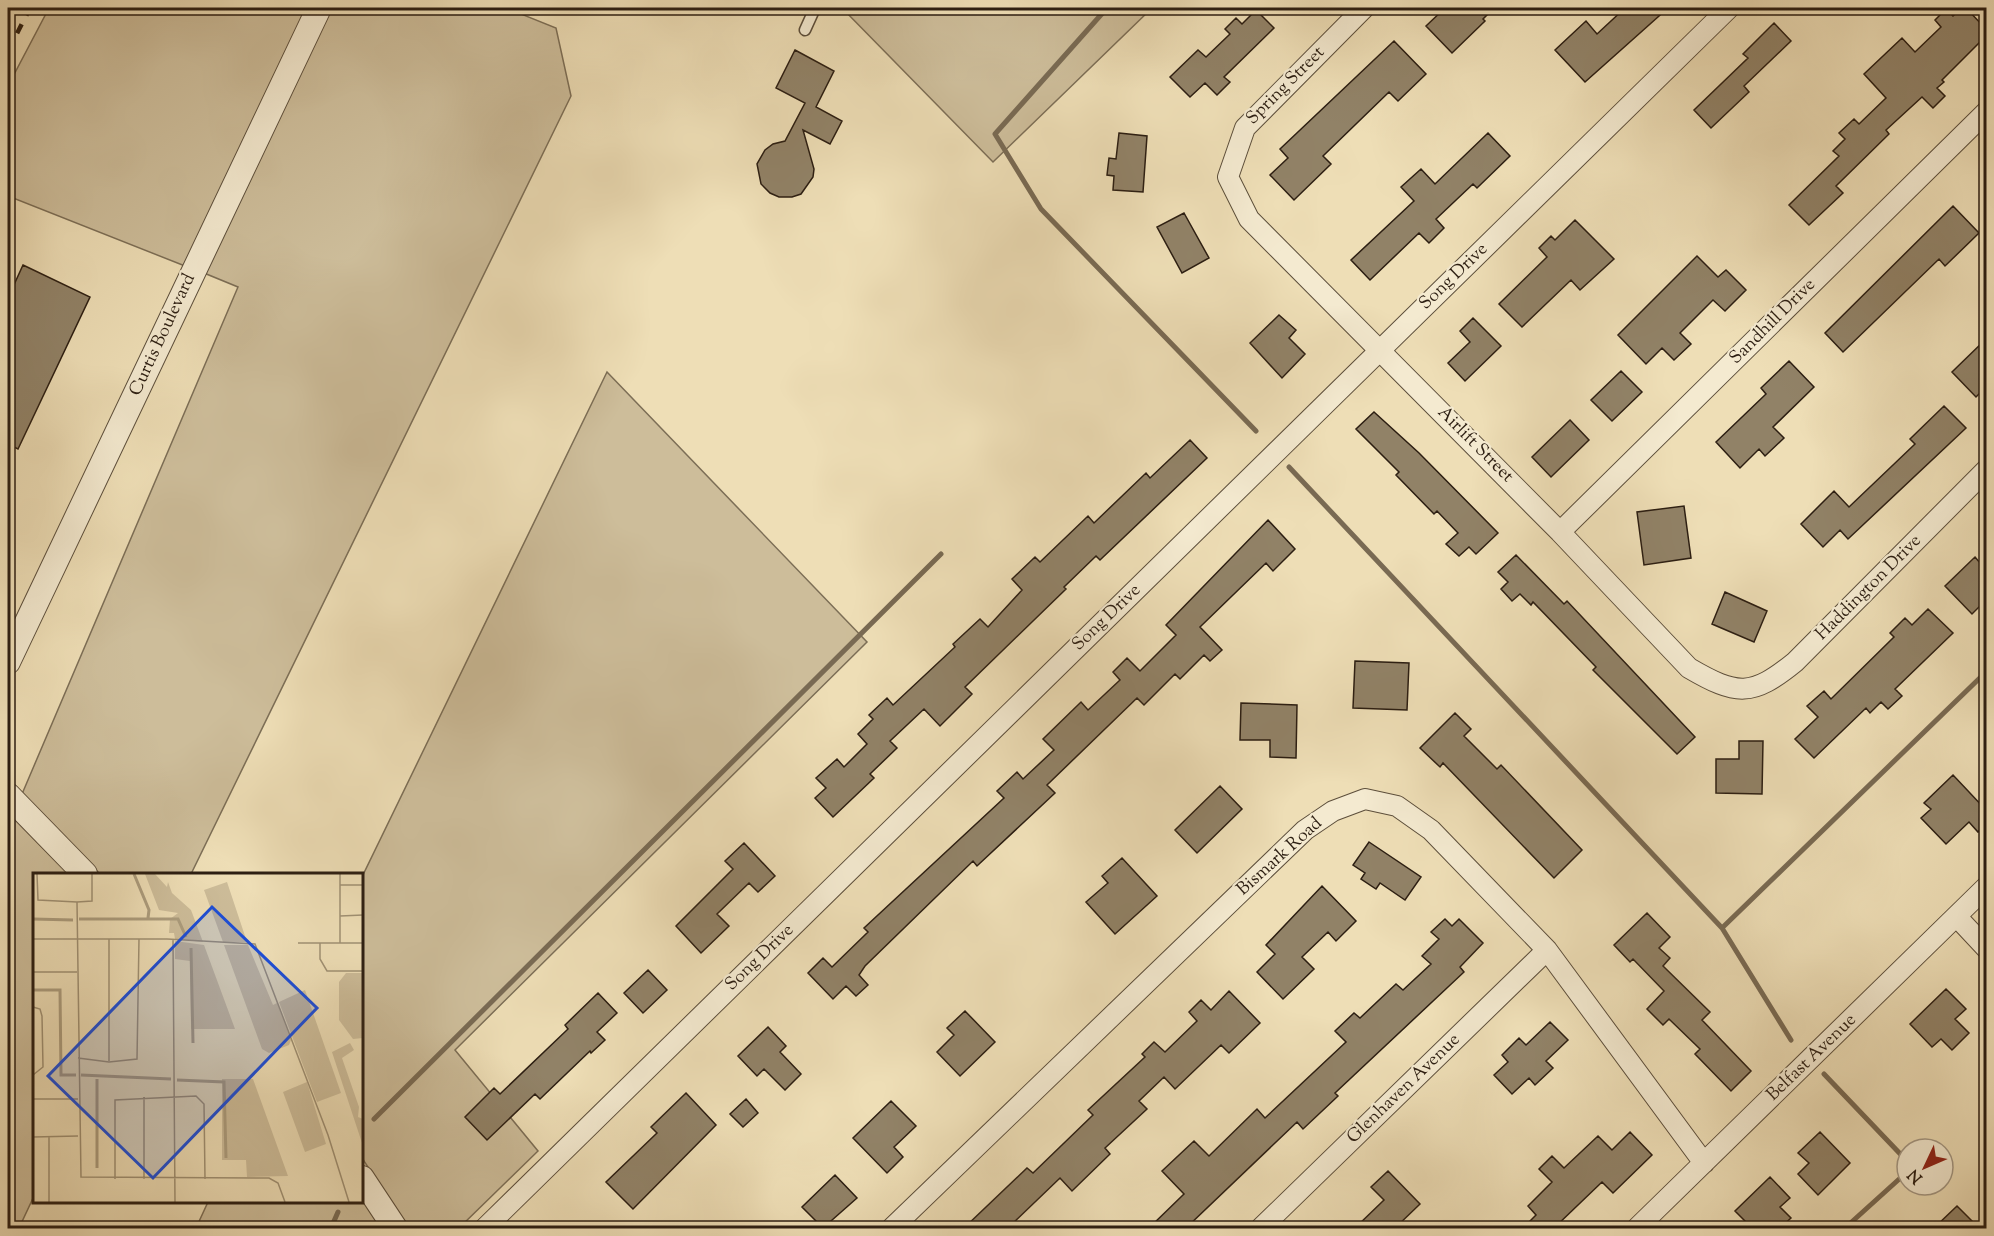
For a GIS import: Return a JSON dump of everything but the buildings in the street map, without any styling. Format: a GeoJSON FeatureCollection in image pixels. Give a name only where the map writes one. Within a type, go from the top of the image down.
{"type":"FeatureCollection","features":[{"type":"Feature","properties":{"kind":"street","name":"Curtis Boulevard"},"geometry":{"type":"LineString","coordinates":[[8,662],[319,8]]}},
{"type":"Feature","properties":{"kind":"street","name":"Spring Street"},"geometry":{"type":"LineString","coordinates":[[1228,177],[1245,128],[1364,8]]}},
{"type":"Feature","properties":{"kind":"street","name":"Song Drive"},"geometry":{"type":"LineString","coordinates":[[485,1228],[1729,8]]}},
{"type":"Feature","properties":{"kind":"street","name":"Sandhill Drive"},"geometry":{"type":"LineString","coordinates":[[1560,532],[1986,112]]}},
{"type":"Feature","properties":{"kind":"street","name":"Airlift Street"},"geometry":{"type":"LineString","coordinates":[[1228,177],[1249,219],[1560,532],[1689,668],[1713,682],[1742,690]]}},
{"type":"Feature","properties":{"kind":"street","name":"Haddington Drive"},"geometry":{"type":"LineString","coordinates":[[1742,690],[1770,682],[1795,662],[1986,470]]}},
{"type":"Feature","properties":{"kind":"street"},"geometry":{"type":"LineString","coordinates":[[8,795],[84,873]]}},
{"type":"Feature","properties":{"kind":"street","name":"Bismark Road"},"geometry":{"type":"LineString","coordinates":[[892,1228],[1305,830],[1333,811],[1365,800],[1397,806],[1431,830],[1547,950],[1704,1163]]}},
{"type":"Feature","properties":{"kind":"street","name":"Belfast Avenue"},"geometry":{"type":"LineString","coordinates":[[1637,1228],[1986,887]]}},
{"type":"Feature","properties":{"kind":"street"},"geometry":{"type":"LineString","coordinates":[[1957,916],[1986,948]]}},
{"type":"Feature","properties":{"kind":"street","name":"Glenhaven Avenue"},"geometry":{"type":"LineString","coordinates":[[1261,1228],[1547,950]]}},
{"type":"Feature","properties":{"kind":"street"},"geometry":{"type":"LineString","coordinates":[[363,1180],[395,1228]]}},
{"type":"Feature","properties":{"kind":"lane"},"geometry":{"type":"LineString","coordinates":[[805,30],[815,8]]}},
{"type":"Feature","properties":{"kind":"shaded area"},"geometry":{"type":"Polygon","coordinates":[[[49,8],[308,8],[185,266],[8,196],[8,86],[49,8]]]}},
{"type":"Feature","properties":{"kind":"shaded area"},"geometry":{"type":"Polygon","coordinates":[[[330,8],[506,8],[556,28],[571,96],[191,873],[99,873],[22,794],[238,287],[204,273],[330,8]]]}},
{"type":"Feature","properties":{"kind":"shaded area"},"geometry":{"type":"Polygon","coordinates":[[[842,8],[1152,8],[993,162],[842,8]]]}},
{"type":"Feature","properties":{"kind":"shaded area"},"geometry":{"type":"Polygon","coordinates":[[[607,372],[867,642],[455,1050],[538,1151],[459,1228],[408,1228],[363,1160],[363,875],[607,372]]]}},
{"type":"Feature","properties":{"kind":"shaded area"},"geometry":{"type":"Polygon","coordinates":[[[12,815],[69,873],[33,873],[33,1198],[19,1228],[8,1228],[8,826],[12,815]]]}},
{"type":"Feature","properties":{"kind":"shaded area"},"geometry":{"type":"Polygon","coordinates":[[[363,1200],[382,1228],[196,1228],[208,1203],[363,1203],[363,1200]]]}},
{"type":"Feature","properties":{"kind":"waterway"},"geometry":{"type":"LineString","coordinates":[[1107,8],[995,134],[1041,209],[1256,431]]}},
{"type":"Feature","properties":{"kind":"waterway"},"geometry":{"type":"LineString","coordinates":[[1289,467],[1722,928],[1791,1040]]}},
{"type":"Feature","properties":{"kind":"waterway"},"geometry":{"type":"LineString","coordinates":[[374,1119],[941,554]]}},
{"type":"Feature","properties":{"kind":"waterway"},"geometry":{"type":"LineString","coordinates":[[1722,928],[1986,672]]}},
{"type":"Feature","properties":{"kind":"waterway"},"geometry":{"type":"LineString","coordinates":[[1824,1074],[1895,1148]]}},
{"type":"Feature","properties":{"kind":"waterway"},"geometry":{"type":"LineString","coordinates":[[1845,1228],[1895,1183]]}},
{"type":"Feature","properties":{"kind":"waterway"},"geometry":{"type":"LineString","coordinates":[[331,1228],[338,1212]]}},
{"type":"Feature","properties":{"kind":"railway"},"geometry":{"type":"LineString","coordinates":[[8,23],[16,8]]}},
{"type":"Feature","properties":{"kind":"railway"},"geometry":{"type":"LineString","coordinates":[[8,51],[30,8]]}}]}
